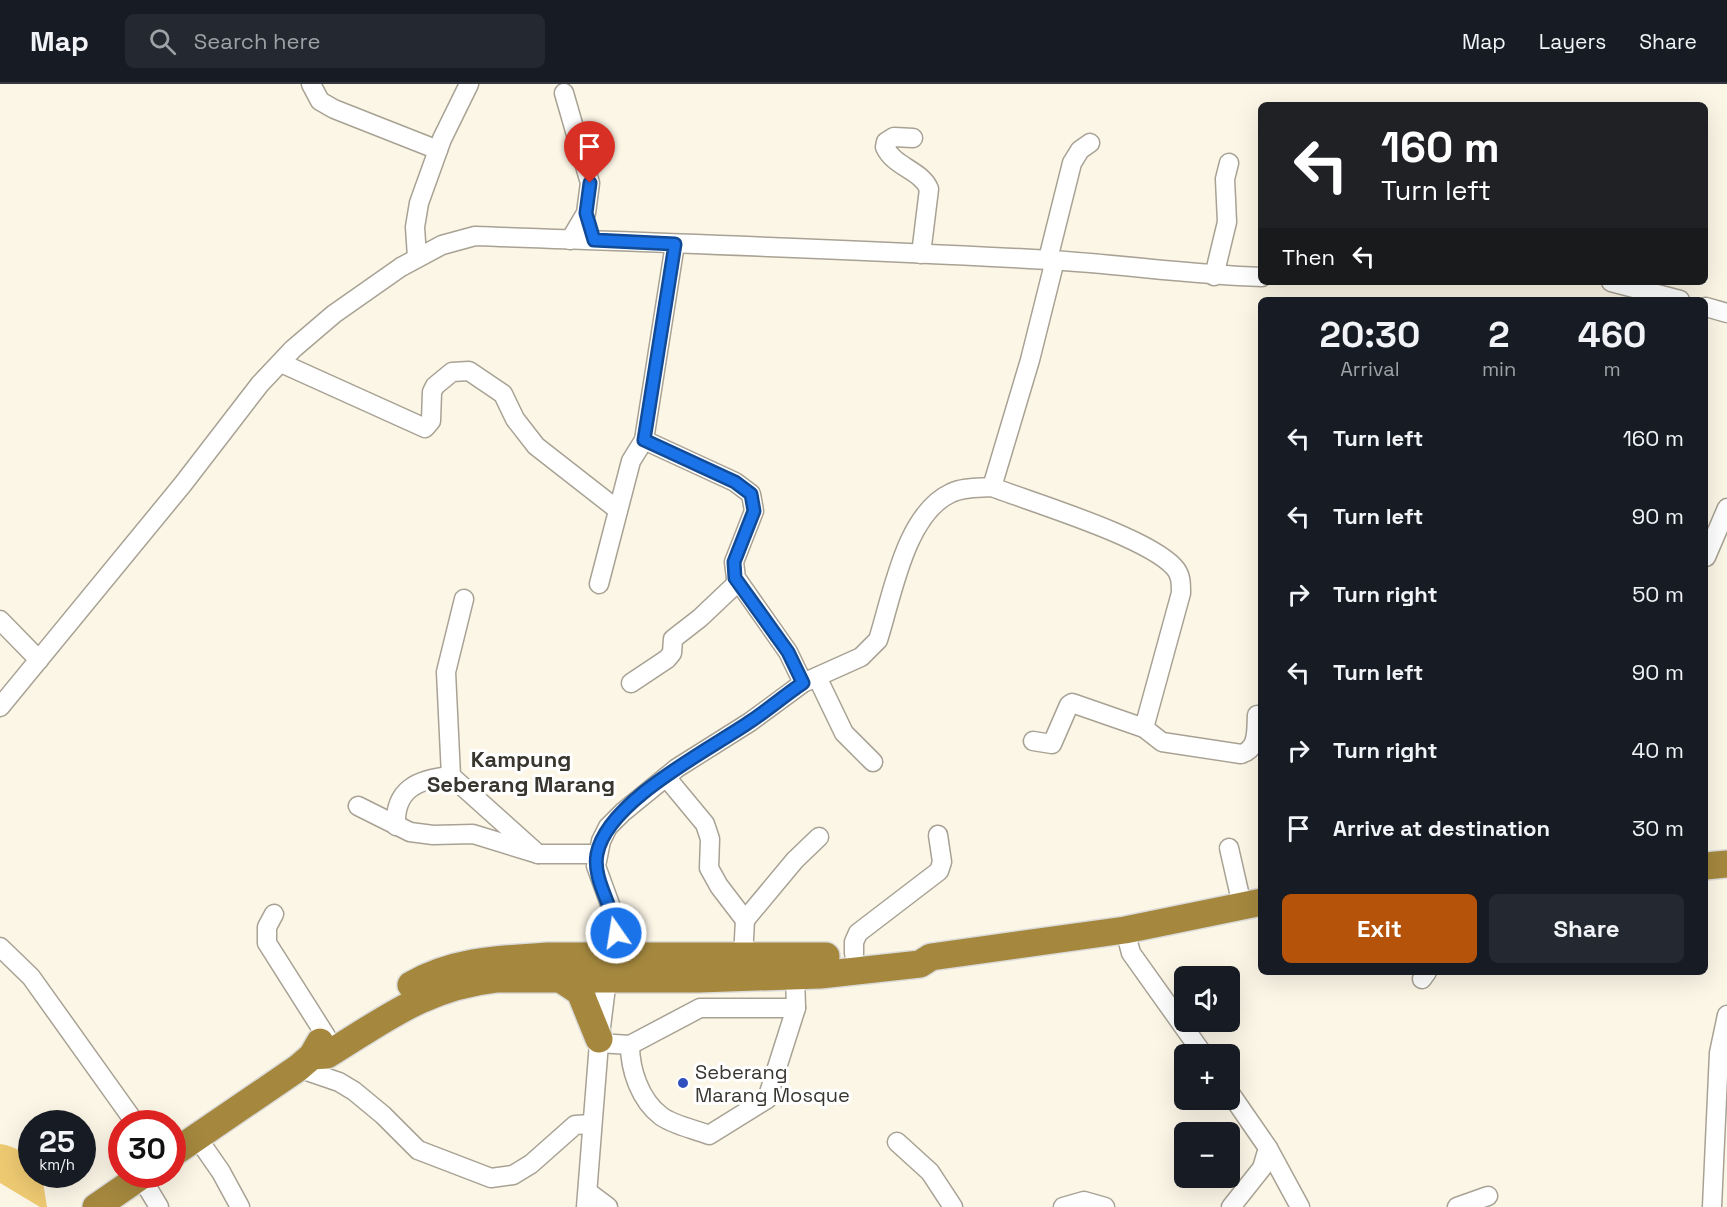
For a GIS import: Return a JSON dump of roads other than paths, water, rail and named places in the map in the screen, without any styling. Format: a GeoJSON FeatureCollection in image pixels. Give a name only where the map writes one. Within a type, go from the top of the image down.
{"type":"FeatureCollection","features":[{"type":"Feature","properties":{"kind":"highway"},"geometry":{"type":"LineString","coordinates":[[1708,866],[1727,864]]}},
{"type":"Feature","properties":{"kind":"highway"},"geometry":{"type":"LineString","coordinates":[[186,1144],[312,1053],[428,975],[450,967],[504,958],[609,967],[699,979],[795,975],[920,964],[931,957],[1125,930],[1252,904]]}},
{"type":"Feature","properties":{"kind":"highway"},"geometry":{"type":"LineString","coordinates":[[312,1053],[327,1055],[413,1002],[466,982],[496,978],[559,978],[609,967],[744,957],[921,952],[931,957]]}},
{"type":"Feature","properties":{"kind":"highway"},"geometry":{"type":"LineString","coordinates":[[559,978],[580,992],[599,1041]]}},
{"type":"Feature","properties":{"kind":"highway"},"geometry":{"type":"LineString","coordinates":[[96,1207],[123,1188]]}},
{"type":"Feature","properties":{"kind":"street"},"geometry":{"type":"LineString","coordinates":[[311,84],[320,101],[334,109],[438,150]]}},
{"type":"Feature","properties":{"kind":"street"},"geometry":{"type":"LineString","coordinates":[[417,257],[415,218],[438,150],[469,84]]}},
{"type":"Feature","properties":{"kind":"street"},"geometry":{"type":"LineString","coordinates":[[564,93],[590,183],[586,213],[570,240]]}},
{"type":"Feature","properties":{"kind":"street"},"geometry":{"type":"LineString","coordinates":[[913,138],[894,137],[886,142],[885,147],[890,157],[924,180],[929,189],[921,254]]}},
{"type":"Feature","properties":{"kind":"street"},"geometry":{"type":"LineString","coordinates":[[992,487],[1036,341],[1072,163],[1080,150],[1090,143]]}},
{"type":"Feature","properties":{"kind":"street"},"geometry":{"type":"LineString","coordinates":[[1214,276],[1227,222],[1225,179],[1229,163]]}},
{"type":"Feature","properties":{"kind":"street"},"geometry":{"type":"LineString","coordinates":[[586,213],[594,240]]}},
{"type":"Feature","properties":{"kind":"street"},"geometry":{"type":"LineString","coordinates":[[0,707],[260,384],[334,314],[417,257],[442,245],[475,236],[594,240],[1051,260],[1214,276],[1258,277]]}},
{"type":"Feature","properties":{"kind":"street"},"geometry":{"type":"LineString","coordinates":[[599,584],[631,461],[644,440],[675,244]]}},
{"type":"Feature","properties":{"kind":"street"},"geometry":{"type":"LineString","coordinates":[[1622,285],[1668,297]]}},
{"type":"Feature","properties":{"kind":"street"},"geometry":{"type":"LineString","coordinates":[[1708,308],[1727,313]]}},
{"type":"Feature","properties":{"kind":"street"},"geometry":{"type":"LineString","coordinates":[[281,363],[425,428],[431,421],[432,392],[435,386],[452,372],[469,371],[504,394],[515,419],[536,446],[618,510]]}},
{"type":"Feature","properties":{"kind":"street"},"geometry":{"type":"LineString","coordinates":[[644,440],[735,482],[751,494],[754,511],[734,562],[738,582],[810,680],[844,734],[873,762]]}},
{"type":"Feature","properties":{"kind":"street"},"geometry":{"type":"LineString","coordinates":[[608,1207],[587,1199],[599,1041],[616,933],[615,918],[596,866],[597,854],[608,827],[691,758],[750,722],[810,680],[861,657],[878,640],[910,540],[928,512],[950,493],[968,488],[992,487],[1134,541],[1167,561],[1179,573],[1181,593],[1144,728]]}},
{"type":"Feature","properties":{"kind":"street"},"geometry":{"type":"LineString","coordinates":[[1708,552],[1727,508]]}},
{"type":"Feature","properties":{"kind":"street"},"geometry":{"type":"LineString","coordinates":[[631,683],[667,659],[672,653],[673,639],[708,612],[738,582]]}},
{"type":"Feature","properties":{"kind":"street"},"geometry":{"type":"LineString","coordinates":[[464,599],[446,672],[451,776],[538,854]]}},
{"type":"Feature","properties":{"kind":"street"},"geometry":{"type":"LineString","coordinates":[[0,620],[39,660]]}},
{"type":"Feature","properties":{"kind":"street"},"geometry":{"type":"LineString","coordinates":[[1034,741],[1052,744],[1069,705],[1072,703],[1144,728],[1162,742],[1241,754],[1247,753],[1253,745],[1257,715]]}},
{"type":"Feature","properties":{"kind":"street"},"geometry":{"type":"LineString","coordinates":[[396,826],[396,806],[409,789],[424,780],[451,776]]}},
{"type":"Feature","properties":{"kind":"street"},"geometry":{"type":"LineString","coordinates":[[666,777],[705,824],[710,839],[709,868],[719,886],[745,920]]}},
{"type":"Feature","properties":{"kind":"street"},"geometry":{"type":"LineString","coordinates":[[358,806],[396,826],[423,834],[473,834],[538,854],[597,854]]}},
{"type":"Feature","properties":{"kind":"street"},"geometry":{"type":"LineString","coordinates":[[854,954],[854,942],[858,933],[939,871],[942,862],[938,835]]}},
{"type":"Feature","properties":{"kind":"street"},"geometry":{"type":"LineString","coordinates":[[744,957],[745,920],[795,860],[819,837]]}},
{"type":"Feature","properties":{"kind":"street"},"geometry":{"type":"LineString","coordinates":[[1229,848],[1252,904]]}},
{"type":"Feature","properties":{"kind":"street"},"geometry":{"type":"LineString","coordinates":[[274,914],[267,927],[267,943],[312,1053],[339,1082],[354,1091],[383,1115],[418,1150],[491,1178],[513,1175],[531,1164],[575,1125],[592,1124]]}},
{"type":"Feature","properties":{"kind":"street"},"geometry":{"type":"LineString","coordinates":[[1125,930],[1131,953],[1196,1044]]}},
{"type":"Feature","properties":{"kind":"street"},"geometry":{"type":"LineString","coordinates":[[0,947],[31,977],[126,1110]]}},
{"type":"Feature","properties":{"kind":"street"},"geometry":{"type":"LineString","coordinates":[[630,1045],[630,1066],[650,1105],[663,1117],[709,1134],[766,1099],[796,1008],[795,975]]}},
{"type":"Feature","properties":{"kind":"street"},"geometry":{"type":"LineString","coordinates":[[699,979],[700,1008]]}},
{"type":"Feature","properties":{"kind":"street"},"geometry":{"type":"LineString","coordinates":[[599,1041],[630,1045],[700,1008],[796,1008]]}},
{"type":"Feature","properties":{"kind":"street"},"geometry":{"type":"LineString","coordinates":[[1712,1207],[1722,1111],[1719,1053],[1726,1025]]}},
{"type":"Feature","properties":{"kind":"street"},"geometry":{"type":"LineString","coordinates":[[1240,1107],[1266,1145],[1300,1207]]}},
{"type":"Feature","properties":{"kind":"street"},"geometry":{"type":"LineString","coordinates":[[196,1136],[221,1172],[240,1207]]}},
{"type":"Feature","properties":{"kind":"street"},"geometry":{"type":"LineString","coordinates":[[897,1142],[939,1182],[953,1207]]}},
{"type":"Feature","properties":{"kind":"street"},"geometry":{"type":"LineString","coordinates":[[1231,1207],[1262,1168],[1266,1145]]}},
{"type":"Feature","properties":{"kind":"street"},"geometry":{"type":"LineString","coordinates":[[149,1188],[159,1207]]}},
{"type":"Feature","properties":{"kind":"street"},"geometry":{"type":"LineString","coordinates":[[1456,1207],[1488,1196]]}},
{"type":"Feature","properties":{"kind":"street"},"geometry":{"type":"LineString","coordinates":[[1064,1207],[1084,1201],[1105,1207]]}},
{"type":"Feature","properties":{"kind":"place","name":"Seberang Marang Mosque"},"geometry":{"type":"Point","coordinates":[683,1083]}},
{"type":"Feature","properties":{"kind":"district","name":"Kampung Seberang Marang"},"geometry":{"type":"Point","coordinates":[521,772]}}]}
